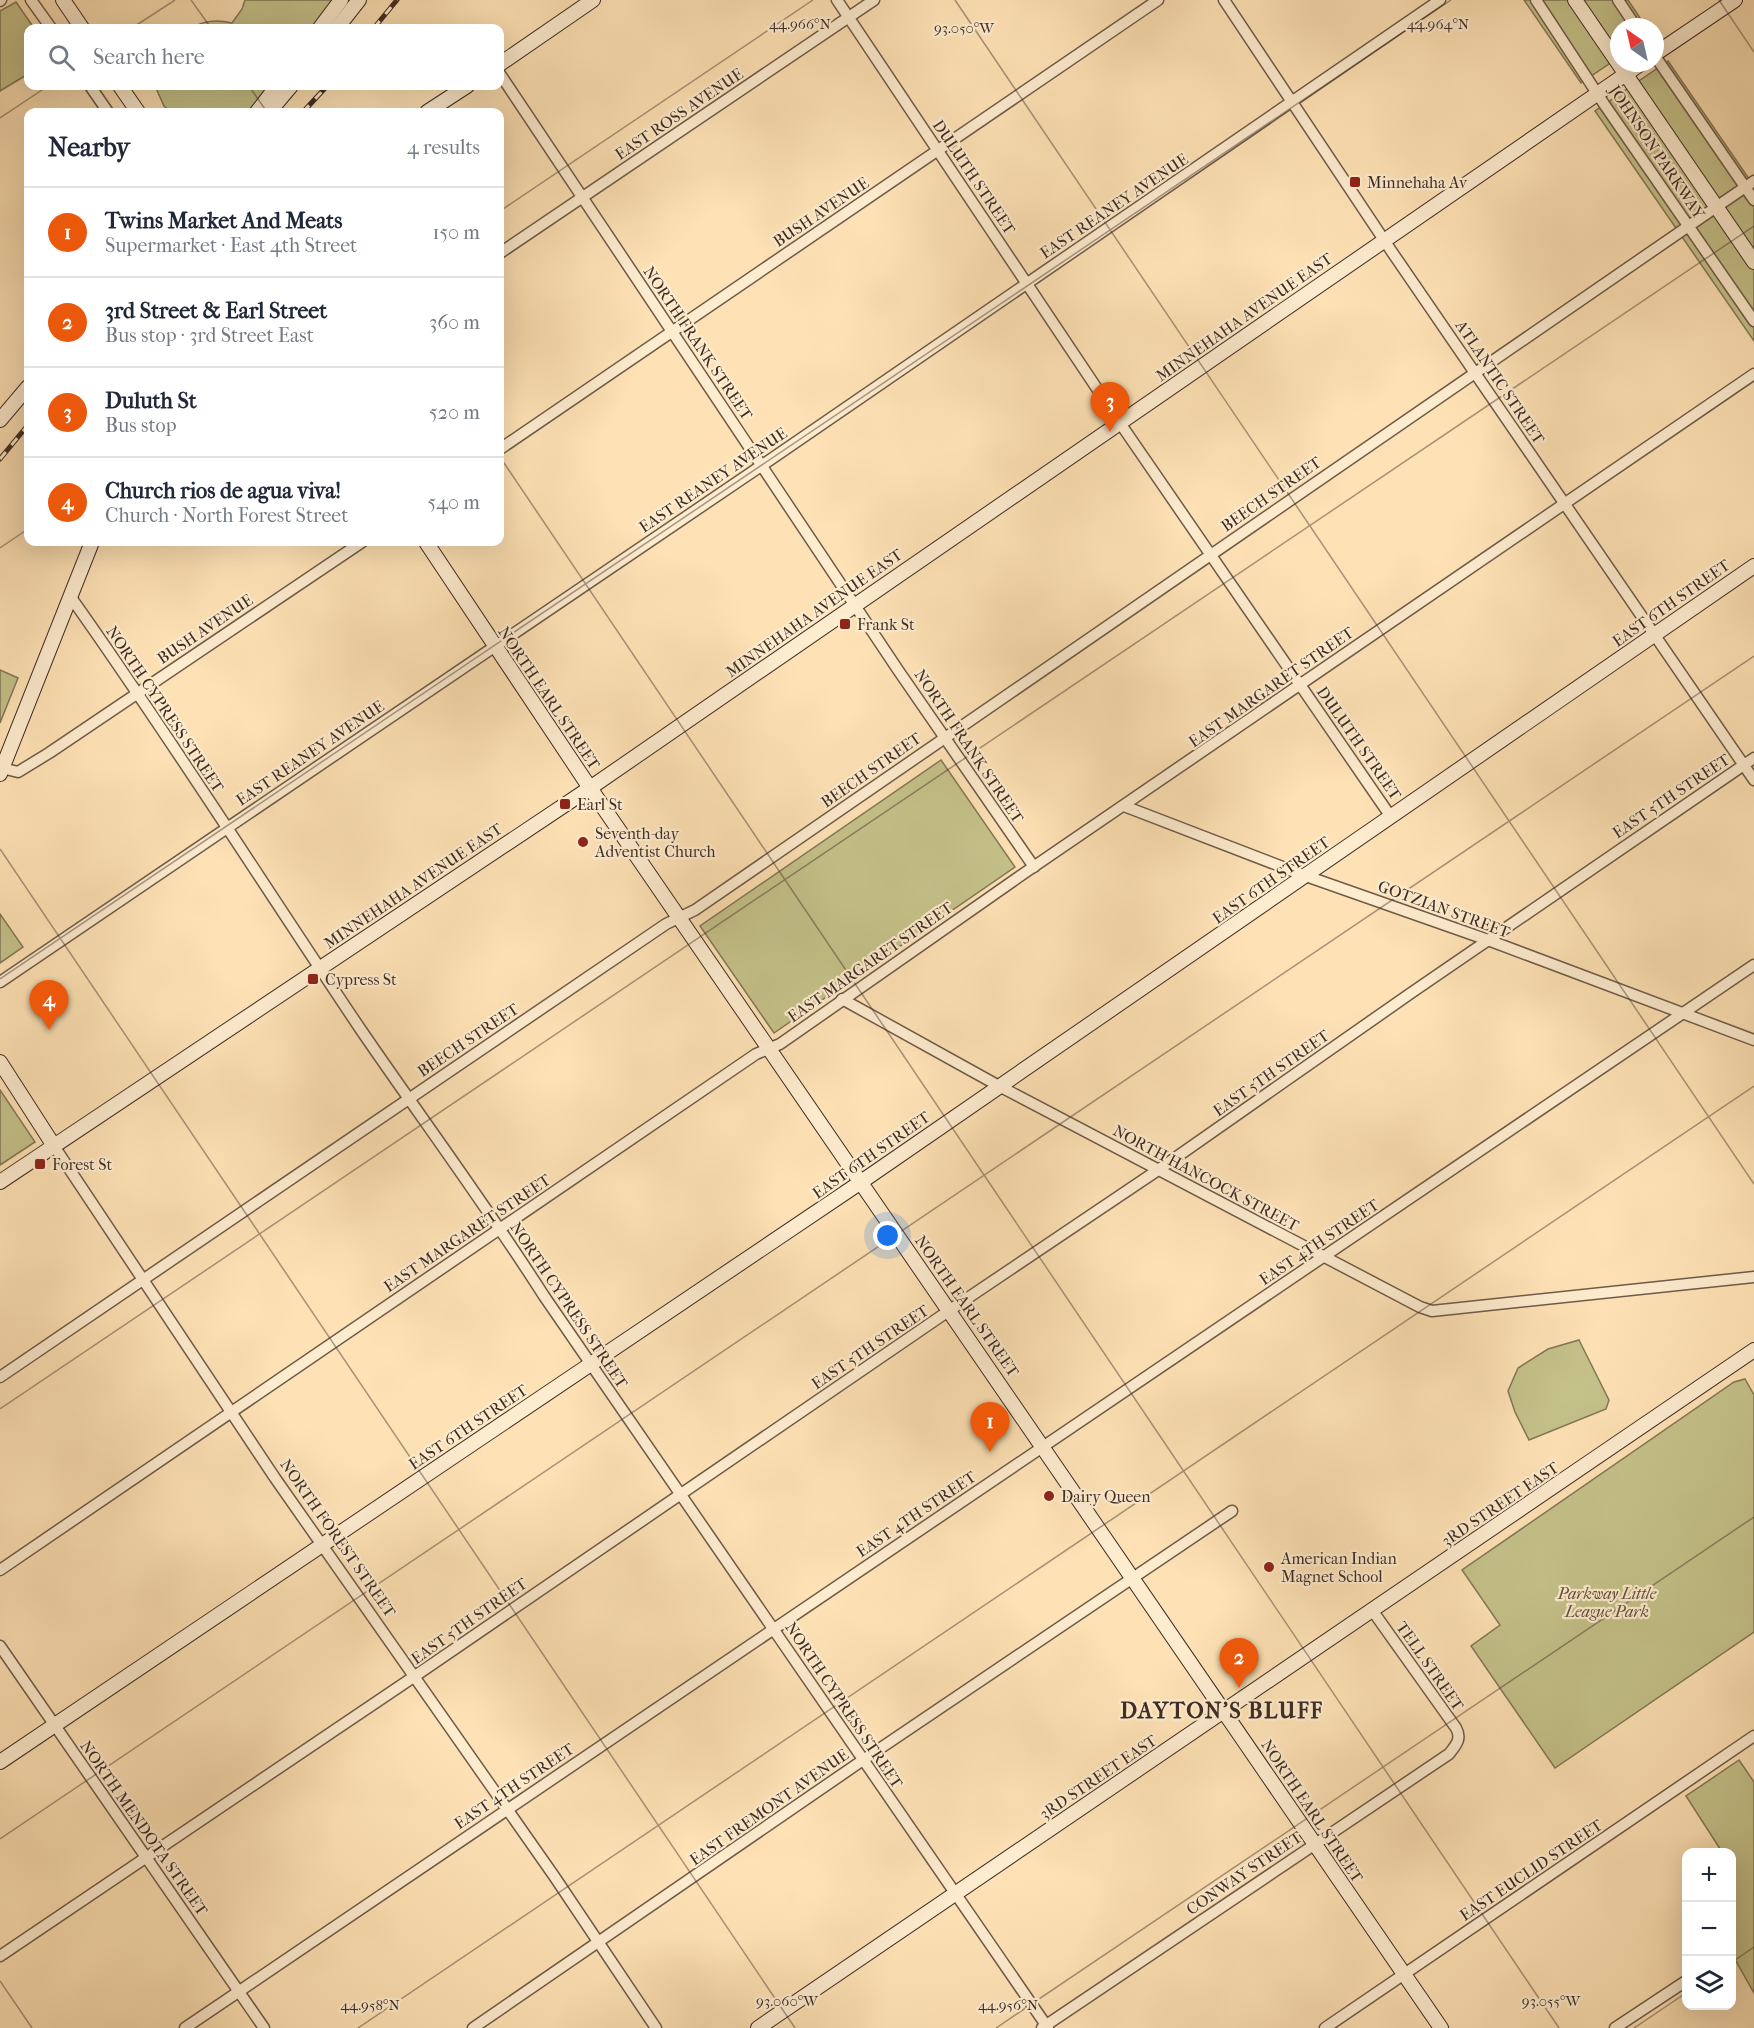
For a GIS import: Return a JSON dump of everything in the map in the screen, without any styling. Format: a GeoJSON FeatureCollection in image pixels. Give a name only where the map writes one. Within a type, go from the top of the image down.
{"type":"FeatureCollection","features":[{"type":"Feature","properties":{"kind":"street"},"geometry":{"type":"LineString","coordinates":[[32,0],[48,24]]}},
{"type":"Feature","properties":{"kind":"street"},"geometry":{"type":"LineString","coordinates":[[63,0],[79,24]]}},
{"type":"Feature","properties":{"kind":"street"},"geometry":{"type":"LineString","coordinates":[[323,24],[341,0]]}},
{"type":"Feature","properties":{"kind":"street"},"geometry":{"type":"LineString","coordinates":[[340,24],[359,0]]}},
{"type":"Feature","properties":{"kind":"street"},"geometry":{"type":"LineString","coordinates":[[504,61],[593,0]]}},
{"type":"Feature","properties":{"kind":"street","name":"DULUTH STREET"},"geometry":{"type":"LineString","coordinates":[[837,0],[1120,423],[1391,817]]}},
{"type":"Feature","properties":{"kind":"street","name":"EAST ROSS AVENUE"},"geometry":{"type":"LineString","coordinates":[[504,250],[874,0]]}},
{"type":"Feature","properties":{"kind":"street","name":"BUSH AVENUE"},"geometry":{"type":"LineString","coordinates":[[504,446],[1158,0]]}},
{"type":"Feature","properties":{"kind":"street","name":"ATLANTIC STREET"},"geometry":{"type":"LineString","coordinates":[[1224,0],[1474,372],[1754,780]]}},
{"type":"Feature","properties":{"kind":"street","name":"EAST REANEY AVENUE"},"geometry":{"type":"LineString","coordinates":[[0,982],[1027,284],[1440,0]]}},
{"type":"Feature","properties":{"kind":"street","name":"JOHNSON PARKWAY"},"geometry":{"type":"LineString","coordinates":[[1536,0],[1754,321]]}},
{"type":"Feature","properties":{"kind":"street","name":"JOHNSON PARKWAY"},"geometry":{"type":"LineString","coordinates":[[1575,0],[1754,262]]}},
{"type":"Feature","properties":{"kind":"street"},"geometry":{"type":"LineString","coordinates":[[1618,0],[1630,18]]}},
{"type":"Feature","properties":{"kind":"street"},"geometry":{"type":"LineString","coordinates":[[1664,49],[1735,0]]}},
{"type":"Feature","properties":{"kind":"street"},"geometry":{"type":"LineString","coordinates":[[1664,67],[1750,184],[1754,200]]}},
{"type":"Feature","properties":{"kind":"street","name":"MINNEHAHA AVENUE EAST"},"geometry":{"type":"LineString","coordinates":[[0,1182],[590,788],[1629,72]]}},
{"type":"Feature","properties":{"kind":"street","name":"NORTH FRANK STREET"},"geometry":{"type":"LineString","coordinates":[[504,80],[855,605],[1034,867]]}},
{"type":"Feature","properties":{"kind":"street"},"geometry":{"type":"LineString","coordinates":[[93,90],[105,108]]}},
{"type":"Feature","properties":{"kind":"street"},"geometry":{"type":"LineString","coordinates":[[123,90],[135,108]]}},
{"type":"Feature","properties":{"kind":"street"},"geometry":{"type":"LineString","coordinates":[[260,108],[275,90]]}},
{"type":"Feature","properties":{"kind":"street"},"geometry":{"type":"LineString","coordinates":[[272,108],[287,90]]}},
{"type":"Feature","properties":{"kind":"street"},"geometry":{"type":"LineString","coordinates":[[433,108],[461,90]]}},
{"type":"Feature","properties":{"kind":"street","name":"BEECH STREET"},"geometry":{"type":"LineString","coordinates":[[0,1377],[409,1098],[679,917],[695,910],[1750,184]]}},
{"type":"Feature","properties":{"kind":"street","name":"EAST MARGARET STREET"},"geometry":{"type":"LineString","coordinates":[[0,1570],[756,1054],[780,1044],[842,999],[1754,374]]}},
{"type":"Feature","properties":{"kind":"street"},"geometry":{"type":"LineString","coordinates":[[0,420],[24,392]]}},
{"type":"Feature","properties":{"kind":"street"},"geometry":{"type":"LineString","coordinates":[[1,771],[90,546]]}},
{"type":"Feature","properties":{"kind":"street","name":"BUSH AVENUE"},"geometry":{"type":"LineString","coordinates":[[1,771],[18,772],[356,546]]}},
{"type":"Feature","properties":{"kind":"street","name":"NORTH EARL STREET"},"geometry":{"type":"LineString","coordinates":[[429,546],[590,788],[1441,2028]]}},
{"type":"Feature","properties":{"kind":"street","name":"EAST 6TH STREET"},"geometry":{"type":"LineString","coordinates":[[0,1762],[861,1182],[1754,566]]}},
{"type":"Feature","properties":{"kind":"street","name":"NORTH CYPRESS STREET"},"geometry":{"type":"LineString","coordinates":[[70,596],[409,1098],[956,1893],[1045,2027]]}},
{"type":"Feature","properties":{"kind":"street","name":"EAST 5TH STREET"},"geometry":{"type":"LineString","coordinates":[[0,1956],[415,1677],[1158,1170],[1754,758]]}},
{"type":"Feature","properties":{"kind":"street","name":"GOTZIAN STREET"},"geometry":{"type":"LineString","coordinates":[[1124,806],[1306,876],[1488,940],[1754,1040]]}},
{"type":"Feature","properties":{"kind":"street","name":"EAST 4TH STREET"},"geometry":{"type":"LineString","coordinates":[[185,2028],[1754,965]]}},
{"type":"Feature","properties":{"kind":"street","name":"NORTH HANCOCK STREET"},"geometry":{"type":"LineString","coordinates":[[842,999],[999,1086],[1420,1307],[1432,1311],[1754,1277]]}},
{"type":"Feature","properties":{"kind":"street","name":"NORTH FOREST STREET"},"geometry":{"type":"LineString","coordinates":[[0,1062],[231,1412],[656,2028]]}},
{"type":"Feature","properties":{"kind":"street","name":"3RD STREET EAST"},"geometry":{"type":"LineString","coordinates":[[758,2028],[1754,1350]]}},
{"type":"Feature","properties":{"kind":"street","name":"EAST FREMONT AVENUE"},"geometry":{"type":"LineString","coordinates":[[472,2028],[1232,1510]]}},
{"type":"Feature","properties":{"kind":"street","name":"TELL STREET"},"geometry":{"type":"LineString","coordinates":[[1372,1610],[1456,1728],[1459,1740]]}},
{"type":"Feature","properties":{"kind":"street","name":"NORTH MENDOTA STREET"},"geometry":{"type":"LineString","coordinates":[[0,1646],[264,2028]]}},
{"type":"Feature","properties":{"kind":"street","name":"EAST EUCLID STREET"},"geometry":{"type":"LineString","coordinates":[[1325,2028],[1754,1736]]}},
{"type":"Feature","properties":{"kind":"street","name":"CONWAY STREET"},"geometry":{"type":"LineString","coordinates":[[1045,2027],[1449,1754],[1459,1740]]}},
{"type":"Feature","properties":{"kind":"street"},"geometry":{"type":"LineString","coordinates":[[1615,2028],[1682,1984]]}},
{"type":"Feature","properties":{"kind":"green space"},"geometry":{"type":"Polygon","coordinates":[[[245,0],[332,0],[314,24],[200,24],[210,21],[232,23],[242,9],[245,0]]]}},
{"type":"Feature","properties":{"kind":"green space"},"geometry":{"type":"Polygon","coordinates":[[[1524,0],[1628,0],[1640,18],[1610,18],[1610,63],[1581,83],[1524,0]]]}},
{"type":"Feature","properties":{"kind":"green space"},"geometry":{"type":"Polygon","coordinates":[[[16,2],[31,24],[24,24],[24,76],[0,91],[0,11],[16,2]]]}},
{"type":"Feature","properties":{"kind":"green space"},"geometry":{"type":"Polygon","coordinates":[[[1668,61],[1754,186],[1754,341],[1595,111],[1652,72],[1664,72],[1664,64],[1668,61]]]}},
{"type":"Feature","properties":{"kind":"green space"},"geometry":{"type":"Polygon","coordinates":[[[157,90],[266,90],[252,108],[166,108],[157,90]]]}},
{"type":"Feature","properties":{"kind":"green space"},"geometry":{"type":"Polygon","coordinates":[[[0,670],[18,678],[0,723],[0,670]]]}},
{"type":"Feature","properties":{"kind":"green space"},"geometry":{"type":"Polygon","coordinates":[[[941,760],[1015,867],[774,1033],[700,926],[941,760]]]}},
{"type":"Feature","properties":{"kind":"green space"},"geometry":{"type":"Polygon","coordinates":[[[0,914],[23,947],[0,963],[0,914]]]}},
{"type":"Feature","properties":{"kind":"green space"},"geometry":{"type":"Polygon","coordinates":[[[0,1090],[35,1142],[0,1165],[0,1090]]]}},
{"type":"Feature","properties":{"kind":"green space"},"geometry":{"type":"Polygon","coordinates":[[[1579,1340],[1609,1400],[1606,1409],[1529,1440],[1515,1412],[1508,1391],[1518,1368],[1548,1349],[1579,1340]]]}},
{"type":"Feature","properties":{"kind":"green space","name":"Parkway Little League Park"},"geometry":{"type":"Polygon","coordinates":[[[1745,1379],[1754,1395],[1754,1632],[1555,1768],[1471,1646],[1500,1625],[1462,1570],[1734,1382],[1745,1379]]]}},
{"type":"Feature","properties":{"kind":"green space"},"geometry":{"type":"Polygon","coordinates":[[[1739,1760],[1754,1782],[1754,1993],[1736,1961],[1736,1848],[1719,1848],[1686,1796],[1739,1760]]]}},
{"type":"Feature","properties":{"kind":"railway"},"geometry":{"type":"LineString","coordinates":[[377,24],[397,0]]}},
{"type":"Feature","properties":{"kind":"railway"},"geometry":{"type":"LineString","coordinates":[[307,108],[323,90]]}},
{"type":"Feature","properties":{"kind":"railway"},"geometry":{"type":"LineString","coordinates":[[0,459],[24,430]]}},
{"type":"Feature","properties":{"kind":"place","name":"Minnehaha Av"},"geometry":{"type":"Point","coordinates":[1355,182]}},
{"type":"Feature","properties":{"kind":"place","name":"Duluth St"},"geometry":{"type":"Point","coordinates":[1110,432]}},
{"type":"Feature","properties":{"kind":"place","name":"Frank St"},"geometry":{"type":"Point","coordinates":[845,624]}},
{"type":"Feature","properties":{"kind":"place","name":"Earl St"},"geometry":{"type":"Point","coordinates":[565,804]}},
{"type":"Feature","properties":{"kind":"place","name":"Seventh-day Adventist Church"},"geometry":{"type":"Point","coordinates":[583,842]}},
{"type":"Feature","properties":{"kind":"place","name":"Cypress St"},"geometry":{"type":"Point","coordinates":[313,979]}},
{"type":"Feature","properties":{"kind":"place","name":"Church rios de agua viva!"},"geometry":{"type":"Point","coordinates":[49,1030]}},
{"type":"Feature","properties":{"kind":"place","name":"Forest St"},"geometry":{"type":"Point","coordinates":[40,1164]}},
{"type":"Feature","properties":{"kind":"place","name":"Twins Market And Meats"},"geometry":{"type":"Point","coordinates":[990,1452]}},
{"type":"Feature","properties":{"kind":"place","name":"Dairy Queen"},"geometry":{"type":"Point","coordinates":[1049,1496]}},
{"type":"Feature","properties":{"kind":"place","name":"American Indian Magnet School"},"geometry":{"type":"Point","coordinates":[1269,1567]}},
{"type":"Feature","properties":{"kind":"place","name":"3rd Street & Earl Street"},"geometry":{"type":"Point","coordinates":[1239,1688]}},
{"type":"Feature","properties":{"kind":"district","name":"DAYTON'S BLUFF"},"geometry":{"type":"Point","coordinates":[1222,1711]}}]}
